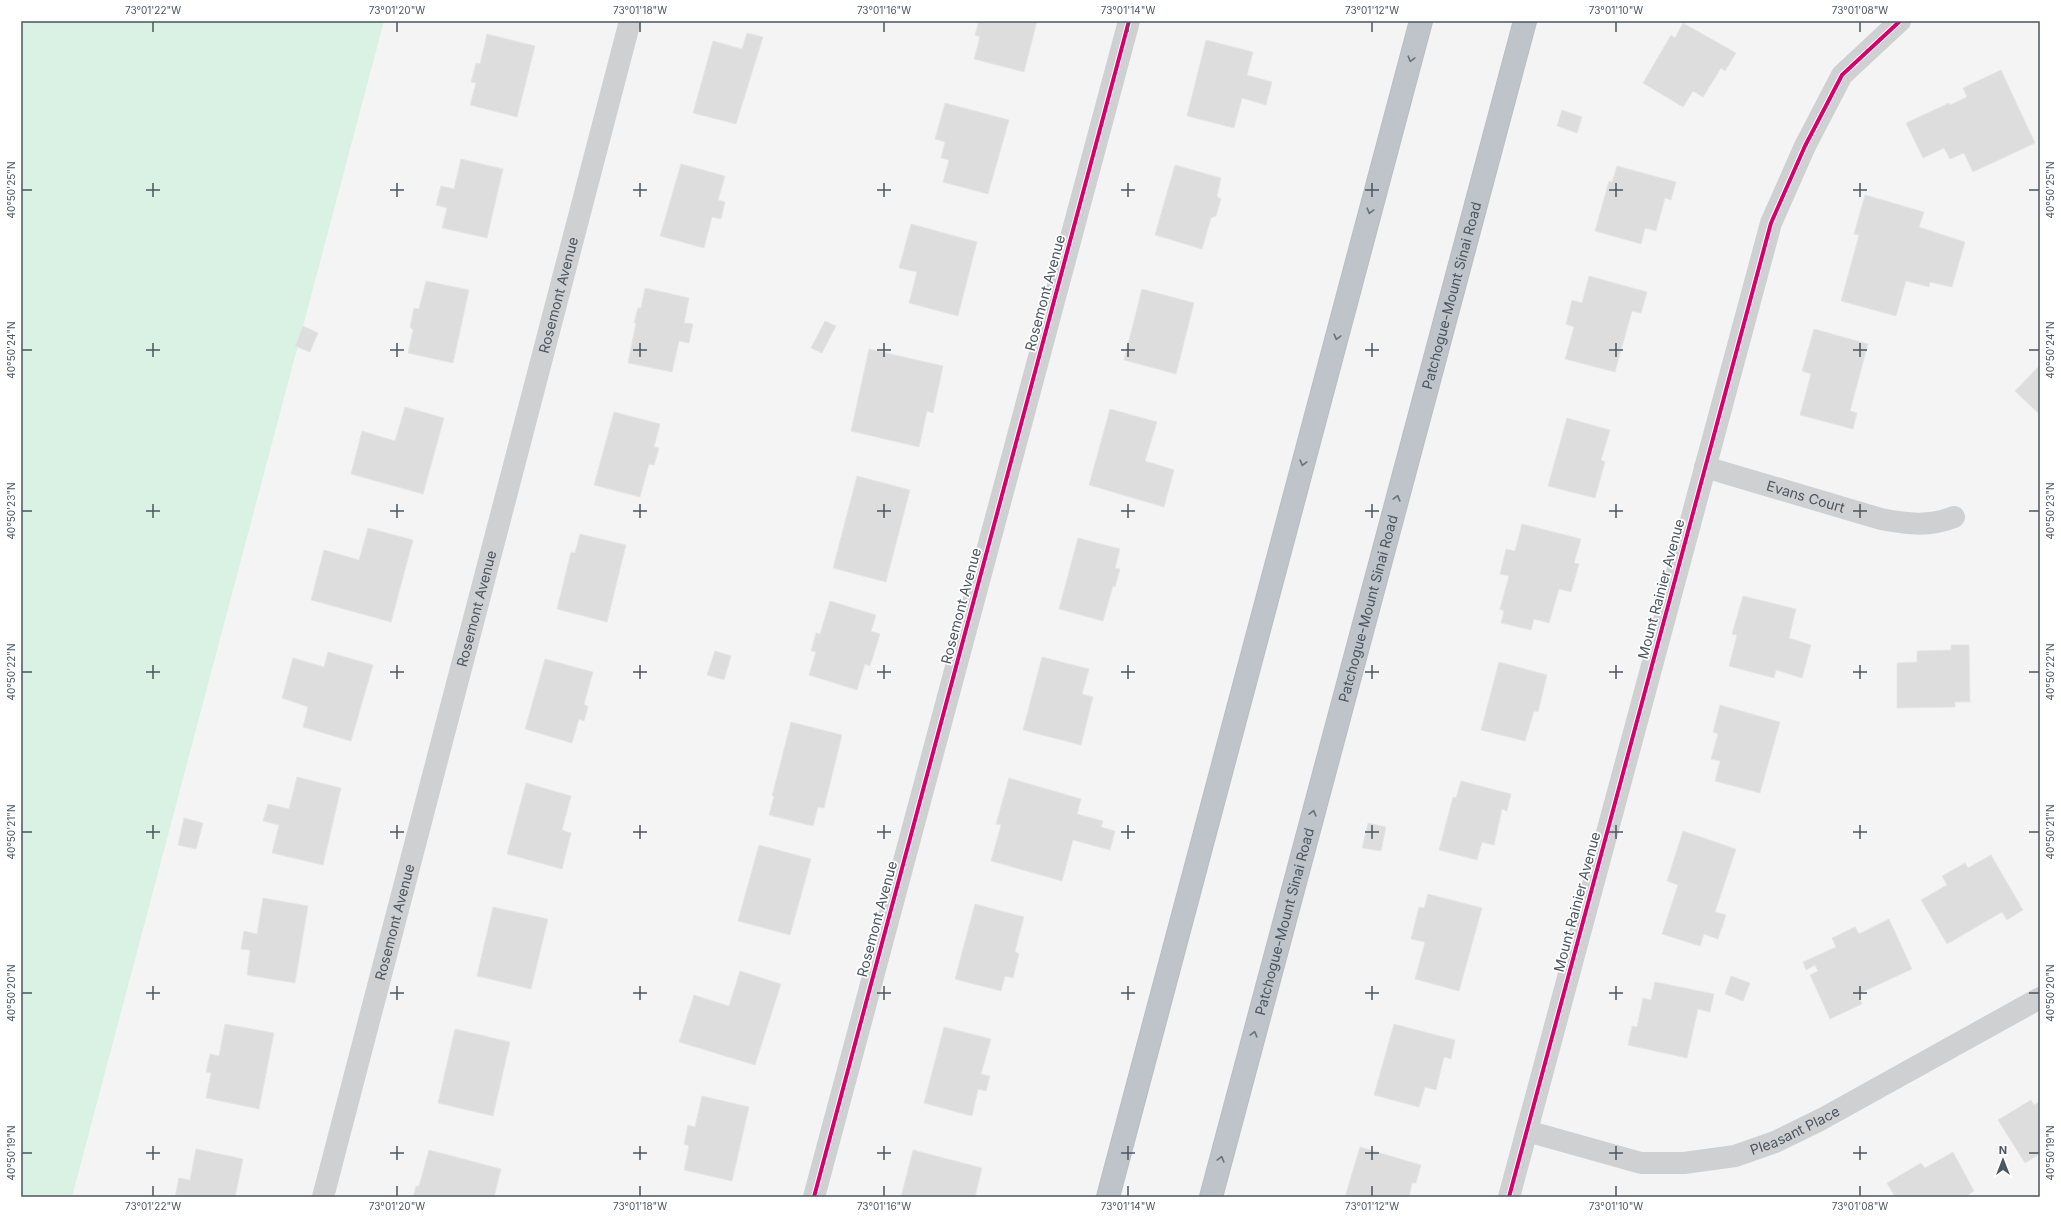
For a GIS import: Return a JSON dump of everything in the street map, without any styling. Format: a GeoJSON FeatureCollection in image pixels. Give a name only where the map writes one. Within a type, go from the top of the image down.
{"type":"FeatureCollection","features":[{"type":"Feature","properties":{"kind":"highway"},"geometry":{"type":"LineString","coordinates":[[1108,1197],[1421,21]]}},
{"type":"Feature","properties":{"kind":"highway","name":"Patchogue-Mount Sinai Road"},"geometry":{"type":"LineString","coordinates":[[1211,1197],[1524,21]]}},
{"type":"Feature","properties":{"kind":"street","name":"Rosemont Avenue"},"geometry":{"type":"LineString","coordinates":[[323,1197],[630,21]]}},
{"type":"Feature","properties":{"kind":"street","name":"Rosemont Avenue"},"geometry":{"type":"LineString","coordinates":[[814,1197],[1130,21]]}},
{"type":"Feature","properties":{"kind":"street","name":"Mount Rainier Avenue"},"geometry":{"type":"LineString","coordinates":[[1508,1197],[1771,223],[1805,146],[1842,75],[1900,21]]}},
{"type":"Feature","properties":{"kind":"street","name":"Evans Court"},"geometry":{"type":"LineString","coordinates":[[1705,467],[1881,519],[1906,524],[1926,524],[1941,522],[1954,517]]}},
{"type":"Feature","properties":{"kind":"street","name":"Pleasant Place"},"geometry":{"type":"LineString","coordinates":[[1527,1131],[1641,1163],[1684,1163],[1735,1156],[1775,1142],[1822,1119],[2040,998]]}},
{"type":"Feature","properties":{"kind":"green space"},"geometry":{"type":"Polygon","coordinates":[[[21,21],[384,21],[72,1197],[21,1197],[21,21]]]}},
{"type":"Feature","properties":{"kind":"building"},"geometry":{"type":"Polygon","coordinates":[[[979,21],[1037,21],[1024,72],[974,59],[980,37],[975,35],[979,21]]]}},
{"type":"Feature","properties":{"kind":"building"},"geometry":{"type":"Polygon","coordinates":[[[1683,23],[1736,53],[1725,71],[1721,68],[1703,97],[1693,91],[1683,107],[1643,83],[1671,35],[1675,38],[1683,23]]]}},
{"type":"Feature","properties":{"kind":"building"},"geometry":{"type":"Polygon","coordinates":[[[747,33],[763,37],[736,124],[693,113],[713,41],[742,49],[747,33]]]}},
{"type":"Feature","properties":{"kind":"building"},"geometry":{"type":"Polygon","coordinates":[[[487,34],[535,46],[517,117],[470,105],[476,83],[471,82],[476,63],[480,64],[487,34]]]}},
{"type":"Feature","properties":{"kind":"building"},"geometry":{"type":"Polygon","coordinates":[[[1206,40],[1253,52],[1247,75],[1272,82],[1266,105],[1242,98],[1234,128],[1187,116],[1206,40]]]}},
{"type":"Feature","properties":{"kind":"building"},"geometry":{"type":"Polygon","coordinates":[[[2001,70],[2035,143],[1973,172],[1964,153],[1950,159],[1944,148],[1923,158],[1906,123],[1949,103],[1950,105],[1967,97],[1963,88],[2001,70]]]}},
{"type":"Feature","properties":{"kind":"building"},"geometry":{"type":"Polygon","coordinates":[[[945,103],[1009,120],[988,194],[943,182],[949,160],[941,158],[945,142],[935,139],[945,103]]]}},
{"type":"Feature","properties":{"kind":"building"},"geometry":{"type":"Polygon","coordinates":[[[1562,110],[1582,117],[1577,133],[1557,126],[1562,110]]]}},
{"type":"Feature","properties":{"kind":"building"},"geometry":{"type":"Polygon","coordinates":[[[461,159],[503,169],[487,238],[442,228],[447,208],[436,205],[441,186],[454,189],[461,159]]]}},
{"type":"Feature","properties":{"kind":"building"},"geometry":{"type":"Polygon","coordinates":[[[681,164],[725,176],[718,200],[725,202],[721,219],[712,217],[704,248],[660,236],[681,164]]]}},
{"type":"Feature","properties":{"kind":"building"},"geometry":{"type":"Polygon","coordinates":[[[1175,165],[1221,178],[1217,196],[1221,199],[1216,216],[1211,218],[1202,249],[1155,235],[1175,165]]]}},
{"type":"Feature","properties":{"kind":"building"},"geometry":{"type":"Polygon","coordinates":[[[1617,166],[1676,182],[1671,200],[1665,198],[1656,231],[1645,228],[1641,244],[1595,231],[1609,181],[1612,182],[1617,166]]]}},
{"type":"Feature","properties":{"kind":"building"},"geometry":{"type":"Polygon","coordinates":[[[1865,195],[1924,212],[1919,227],[1965,242],[1952,287],[1930,282],[1929,287],[1906,281],[1896,316],[1841,301],[1859,235],[1854,234],[1865,195]]]}},
{"type":"Feature","properties":{"kind":"building"},"geometry":{"type":"Polygon","coordinates":[[[911,224],[977,242],[958,316],[909,303],[917,272],[899,268],[911,224]]]}},
{"type":"Feature","properties":{"kind":"building"},"geometry":{"type":"Polygon","coordinates":[[[1589,276],[1647,292],[1641,313],[1632,311],[1615,372],[1565,359],[1574,327],[1566,324],[1572,300],[1582,303],[1589,276]]]}},
{"type":"Feature","properties":{"kind":"building"},"geometry":{"type":"Polygon","coordinates":[[[426,281],[469,290],[453,363],[408,353],[413,330],[410,327],[414,308],[419,309],[426,281]]]}},
{"type":"Feature","properties":{"kind":"building"},"geometry":{"type":"Polygon","coordinates":[[[645,288],[689,298],[684,323],[693,324],[689,343],[679,341],[672,372],[628,363],[636,323],[634,323],[638,308],[641,308],[645,288]]]}},
{"type":"Feature","properties":{"kind":"building"},"geometry":{"type":"Polygon","coordinates":[[[1142,289],[1194,303],[1176,374],[1124,360],[1142,289]]]}},
{"type":"Feature","properties":{"kind":"building"},"geometry":{"type":"Polygon","coordinates":[[[825,321],[836,326],[822,353],[811,348],[825,321]]]}},
{"type":"Feature","properties":{"kind":"building"},"geometry":{"type":"Polygon","coordinates":[[[303,326],[318,333],[310,352],[295,346],[303,326]]]}},
{"type":"Feature","properties":{"kind":"building"},"geometry":{"type":"Polygon","coordinates":[[[1814,329],[1868,344],[1850,411],[1857,413],[1853,429],[1800,415],[1811,374],[1802,371],[1814,329]]]}},
{"type":"Feature","properties":{"kind":"building"},"geometry":{"type":"Polygon","coordinates":[[[869,349],[943,366],[933,413],[927,411],[919,447],[851,431],[869,349]]]}},
{"type":"Feature","properties":{"kind":"building"},"geometry":{"type":"Polygon","coordinates":[[[2040,365],[2040,415],[2015,391],[2040,365]]]}},
{"type":"Feature","properties":{"kind":"building"},"geometry":{"type":"Polygon","coordinates":[[[405,407],[444,418],[423,494],[351,474],[362,431],[395,441],[405,407]]]}},
{"type":"Feature","properties":{"kind":"building"},"geometry":{"type":"Polygon","coordinates":[[[1110,409],[1157,422],[1145,461],[1174,470],[1164,507],[1089,485],[1110,409]]]}},
{"type":"Feature","properties":{"kind":"building"},"geometry":{"type":"Polygon","coordinates":[[[614,412],[660,424],[654,447],[659,448],[654,465],[649,464],[640,497],[594,485],[614,412]]]}},
{"type":"Feature","properties":{"kind":"building"},"geometry":{"type":"Polygon","coordinates":[[[1567,418],[1610,430],[1601,460],[1605,462],[1595,498],[1548,486],[1567,418]]]}},
{"type":"Feature","properties":{"kind":"building"},"geometry":{"type":"Polygon","coordinates":[[[857,476],[910,490],[886,582],[833,568],[857,476]]]}},
{"type":"Feature","properties":{"kind":"building"},"geometry":{"type":"Polygon","coordinates":[[[1522,524],[1581,539],[1574,563],[1579,564],[1571,592],[1559,589],[1549,623],[1534,619],[1531,630],[1501,623],[1504,611],[1500,609],[1509,576],[1500,574],[1506,549],[1515,551],[1522,524]]]}},
{"type":"Feature","properties":{"kind":"building"},"geometry":{"type":"Polygon","coordinates":[[[368,528],[413,540],[391,622],[311,600],[324,550],[359,560],[368,528]]]}},
{"type":"Feature","properties":{"kind":"building"},"geometry":{"type":"Polygon","coordinates":[[[580,534],[626,545],[607,622],[557,609],[571,552],[575,553],[580,534]]]}},
{"type":"Feature","properties":{"kind":"building"},"geometry":{"type":"Polygon","coordinates":[[[1078,538],[1120,549],[1115,568],[1120,569],[1115,587],[1113,586],[1103,621],[1059,609],[1078,538]]]}},
{"type":"Feature","properties":{"kind":"building"},"geometry":{"type":"Polygon","coordinates":[[[1743,596],[1796,609],[1789,638],[1811,645],[1802,678],[1776,670],[1774,678],[1729,666],[1737,635],[1732,634],[1743,596]]]}},
{"type":"Feature","properties":{"kind":"building"},"geometry":{"type":"Polygon","coordinates":[[[830,601],[876,615],[871,631],[880,634],[870,666],[865,664],[857,690],[809,675],[816,652],[811,651],[816,633],[820,634],[830,601]]]}},
{"type":"Feature","properties":{"kind":"building"},"geometry":{"type":"Polygon","coordinates":[[[1951,645],[1969,645],[1970,702],[1955,702],[1955,707],[1897,708],[1897,663],[1917,662],[1917,651],[1951,650],[1951,645]]]}},
{"type":"Feature","properties":{"kind":"building"},"geometry":{"type":"Polygon","coordinates":[[[715,651],[731,656],[724,680],[707,675],[715,651]]]}},
{"type":"Feature","properties":{"kind":"building"},"geometry":{"type":"Polygon","coordinates":[[[328,652],[373,665],[351,741],[303,727],[308,707],[282,698],[293,658],[324,667],[328,652]]]}},
{"type":"Feature","properties":{"kind":"building"},"geometry":{"type":"Polygon","coordinates":[[[1042,657],[1089,669],[1082,694],[1093,697],[1081,745],[1023,730],[1042,657]]]}},
{"type":"Feature","properties":{"kind":"building"},"geometry":{"type":"Polygon","coordinates":[[[545,659],[593,672],[584,704],[588,707],[584,721],[579,719],[572,743],[525,729],[545,659]]]}},
{"type":"Feature","properties":{"kind":"building"},"geometry":{"type":"Polygon","coordinates":[[[1499,662],[1547,675],[1538,712],[1534,711],[1525,741],[1481,730],[1499,662]]]}},
{"type":"Feature","properties":{"kind":"building"},"geometry":{"type":"Polygon","coordinates":[[[1720,705],[1780,722],[1760,793],[1715,781],[1720,761],[1711,759],[1718,734],[1713,732],[1720,705]]]}},
{"type":"Feature","properties":{"kind":"building"},"geometry":{"type":"Polygon","coordinates":[[[791,722],[842,735],[824,808],[818,807],[813,826],[769,815],[774,796],[772,796],[791,722]]]}},
{"type":"Feature","properties":{"kind":"building"},"geometry":{"type":"Polygon","coordinates":[[[297,777],[341,788],[323,865],[272,853],[279,825],[263,821],[268,804],[289,809],[297,777]]]}},
{"type":"Feature","properties":{"kind":"building"},"geometry":{"type":"Polygon","coordinates":[[[1009,778],[1081,799],[1077,814],[1103,821],[1101,827],[1115,831],[1110,850],[1073,840],[1062,881],[991,861],[1001,825],[996,824],[1009,778]]]}},
{"type":"Feature","properties":{"kind":"building"},"geometry":{"type":"Polygon","coordinates":[[[1461,781],[1511,794],[1507,811],[1502,809],[1494,845],[1482,842],[1477,860],[1439,850],[1453,797],[1456,798],[1461,781]]]}},
{"type":"Feature","properties":{"kind":"building"},"geometry":{"type":"Polygon","coordinates":[[[526,783],[571,796],[562,830],[571,833],[562,869],[507,854],[526,783]]]}},
{"type":"Feature","properties":{"kind":"building"},"geometry":{"type":"Polygon","coordinates":[[[184,818],[203,823],[196,849],[178,845],[184,818]]]}},
{"type":"Feature","properties":{"kind":"building"},"geometry":{"type":"Polygon","coordinates":[[[1368,823],[1386,827],[1381,851],[1362,848],[1368,823]]]}},
{"type":"Feature","properties":{"kind":"building"},"geometry":{"type":"Polygon","coordinates":[[[1683,831],[1736,849],[1715,912],[1726,915],[1718,939],[1704,934],[1700,946],[1662,934],[1678,885],[1667,881],[1683,831]]]}},
{"type":"Feature","properties":{"kind":"building"},"geometry":{"type":"Polygon","coordinates":[[[759,845],[811,859],[790,935],[738,921],[759,845]]]}},
{"type":"Feature","properties":{"kind":"building"},"geometry":{"type":"Polygon","coordinates":[[[1991,855],[2023,910],[2007,920],[2002,912],[1947,944],[1921,900],[1947,885],[1942,876],[1965,863],[1968,868],[1991,855]]]}},
{"type":"Feature","properties":{"kind":"building"},"geometry":{"type":"Polygon","coordinates":[[[1428,894],[1482,908],[1459,991],[1415,979],[1425,942],[1411,939],[1419,907],[1424,908],[1428,894]]]}},
{"type":"Feature","properties":{"kind":"building"},"geometry":{"type":"Polygon","coordinates":[[[263,898],[308,906],[295,983],[247,975],[250,950],[241,949],[244,931],[257,934],[263,898]]]}},
{"type":"Feature","properties":{"kind":"building"},"geometry":{"type":"Polygon","coordinates":[[[975,904],[1024,917],[1015,951],[1019,954],[1013,978],[1005,976],[1001,991],[955,979],[975,904]]]}},
{"type":"Feature","properties":{"kind":"building"},"geometry":{"type":"Polygon","coordinates":[[[493,907],[548,919],[531,989],[477,976],[493,907]]]}},
{"type":"Feature","properties":{"kind":"building"},"geometry":{"type":"Polygon","coordinates":[[[1889,919],[1912,969],[1858,994],[1862,1004],[1830,1019],[1810,975],[1818,971],[1815,965],[1806,970],[1803,962],[1836,947],[1832,938],[1855,927],[1859,934],[1889,919]]]}},
{"type":"Feature","properties":{"kind":"building"},"geometry":{"type":"Polygon","coordinates":[[[740,971],[781,984],[755,1065],[679,1042],[694,995],[729,1006],[740,971]]]}},
{"type":"Feature","properties":{"kind":"building"},"geometry":{"type":"Polygon","coordinates":[[[1731,976],[1750,983],[1743,1001],[1725,994],[1731,976]]]}},
{"type":"Feature","properties":{"kind":"building"},"geometry":{"type":"Polygon","coordinates":[[[1655,982],[1714,994],[1710,1012],[1698,1009],[1687,1058],[1628,1045],[1632,1026],[1637,1027],[1643,998],[1651,1000],[1655,982]]]}},
{"type":"Feature","properties":{"kind":"building"},"geometry":{"type":"Polygon","coordinates":[[[225,1024],[274,1033],[259,1109],[206,1098],[211,1073],[206,1072],[210,1054],[219,1056],[225,1024]]]}},
{"type":"Feature","properties":{"kind":"building"},"geometry":{"type":"Polygon","coordinates":[[[1394,1024],[1455,1040],[1451,1059],[1444,1057],[1436,1090],[1425,1087],[1419,1107],[1374,1095],[1394,1024]]]}},
{"type":"Feature","properties":{"kind":"building"},"geometry":{"type":"Polygon","coordinates":[[[944,1027],[991,1039],[981,1074],[990,1076],[986,1091],[978,1089],[972,1116],[924,1103],[944,1027]]]}},
{"type":"Feature","properties":{"kind":"building"},"geometry":{"type":"Polygon","coordinates":[[[455,1029],[510,1042],[493,1116],[438,1103],[455,1029]]]}},
{"type":"Feature","properties":{"kind":"building"},"geometry":{"type":"Polygon","coordinates":[[[702,1096],[749,1107],[732,1181],[684,1170],[689,1146],[684,1144],[688,1125],[695,1127],[702,1096]]]}},
{"type":"Feature","properties":{"kind":"building"},"geometry":{"type":"Polygon","coordinates":[[[2031,1100],[2034,1105],[2040,1101],[2040,1154],[2025,1163],[1998,1120],[2031,1100]]]}},
{"type":"Feature","properties":{"kind":"building"},"geometry":{"type":"Polygon","coordinates":[[[1360,1147],[1421,1165],[1416,1183],[1412,1183],[1409,1197],[1345,1197],[1360,1147]]]}},
{"type":"Feature","properties":{"kind":"building"},"geometry":{"type":"Polygon","coordinates":[[[196,1149],[243,1159],[235,1197],[175,1197],[179,1178],[190,1180],[196,1149]]]}},
{"type":"Feature","properties":{"kind":"building"},"geometry":{"type":"Polygon","coordinates":[[[429,1150],[501,1169],[494,1197],[413,1197],[416,1186],[419,1186],[429,1150]]]}},
{"type":"Feature","properties":{"kind":"building"},"geometry":{"type":"Polygon","coordinates":[[[913,1150],[982,1168],[975,1197],[901,1197],[913,1150]]]}},
{"type":"Feature","properties":{"kind":"building"},"geometry":{"type":"Polygon","coordinates":[[[1953,1152],[1974,1191],[1965,1197],[1895,1197],[1887,1183],[1921,1163],[1925,1168],[1953,1152]]]}},
{"type":"Feature","properties":{"kind":"cycle path"},"geometry":{"type":"LineString","coordinates":[[814,1197],[1129,21]]}},
{"type":"Feature","properties":{"kind":"cycle path"},"geometry":{"type":"LineString","coordinates":[[1509,1197],[1771,223],[1805,146],[1842,75],[1900,21]]}}]}
